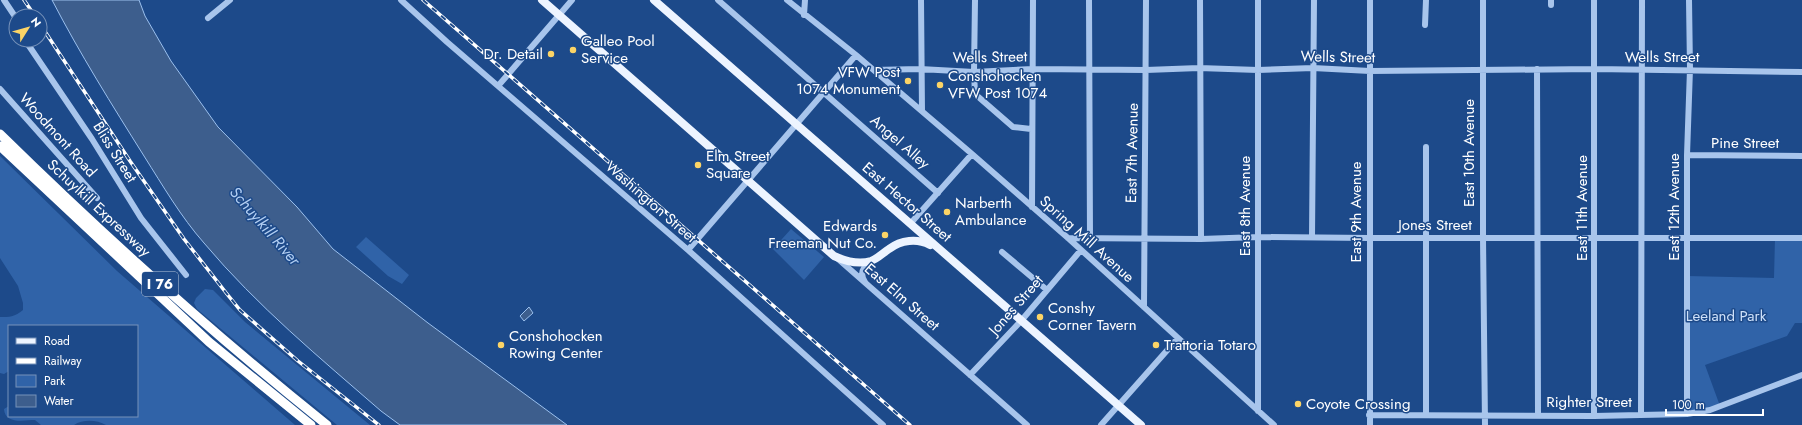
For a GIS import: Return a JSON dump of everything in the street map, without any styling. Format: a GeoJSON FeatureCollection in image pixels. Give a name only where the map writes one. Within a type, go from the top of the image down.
{"type":"FeatureCollection","features":[{"type":"Feature","properties":{"kind":"highway","name":"Schuylkill Expressway"},"geometry":{"type":"LineString","coordinates":[[0,134],[180,303],[256,368],[327,425]]}},
{"type":"Feature","properties":{"kind":"highway","name":"Schuylkill Expressway"},"geometry":{"type":"LineString","coordinates":[[0,146],[209,342],[311,425]]}},
{"type":"Feature","properties":{"kind":"main road","name":"East Elm Street"},"geometry":{"type":"LineString","coordinates":[[542,0],[834,256]]}},
{"type":"Feature","properties":{"kind":"main road","name":"East Hector Street"},"geometry":{"type":"LineString","coordinates":[[654,0],[1141,425]]}},
{"type":"Feature","properties":{"kind":"main road"},"geometry":{"type":"LineString","coordinates":[[834,256],[849,262],[862,263],[870,261],[901,242],[909,235],[910,224]]}},
{"type":"Feature","properties":{"kind":"main road"},"geometry":{"type":"LineString","coordinates":[[901,242],[911,240],[922,241],[946,255]]}},
{"type":"Feature","properties":{"kind":"street"},"geometry":{"type":"LineString","coordinates":[[208,18],[230,0]]}},
{"type":"Feature","properties":{"kind":"street","name":"Washington Street"},"geometry":{"type":"LineString","coordinates":[[401,0],[688,250],[884,425]]}},
{"type":"Feature","properties":{"kind":"street"},"geometry":{"type":"LineString","coordinates":[[498,86],[572,0]]}},
{"type":"Feature","properties":{"kind":"street","name":"Angel Alley"},"geometry":{"type":"LineString","coordinates":[[718,0],[938,193]]}},
{"type":"Feature","properties":{"kind":"street","name":"Spring Mill Avenue"},"geometry":{"type":"LineString","coordinates":[[787,0],[856,55],[972,154],[1068,238],[1274,425]]}},
{"type":"Feature","properties":{"kind":"street"},"geometry":{"type":"LineString","coordinates":[[804,15],[805,0]]}},
{"type":"Feature","properties":{"kind":"street"},"geometry":{"type":"LineString","coordinates":[[921,0],[920,69],[922,111]]}},
{"type":"Feature","properties":{"kind":"street"},"geometry":{"type":"LineString","coordinates":[[975,0],[975,94],[1013,127],[1032,129]]}},
{"type":"Feature","properties":{"kind":"street"},"geometry":{"type":"LineString","coordinates":[[1032,207],[1033,0]]}},
{"type":"Feature","properties":{"kind":"street"},"geometry":{"type":"LineString","coordinates":[[1089,0],[1090,239]]}},
{"type":"Feature","properties":{"kind":"street","name":"East 7th Avenue"},"geometry":{"type":"LineString","coordinates":[[1144,307],[1146,0]]}},
{"type":"Feature","properties":{"kind":"street"},"geometry":{"type":"LineString","coordinates":[[1200,0],[1200,239]]}},
{"type":"Feature","properties":{"kind":"street","name":"East 8th Avenue"},"geometry":{"type":"LineString","coordinates":[[1258,0],[1258,411]]}},
{"type":"Feature","properties":{"kind":"street"},"geometry":{"type":"LineString","coordinates":[[1312,237],[1314,0]]}},
{"type":"Feature","properties":{"kind":"street","name":"East 9th Avenue"},"geometry":{"type":"LineString","coordinates":[[1370,0],[1370,425]]}},
{"type":"Feature","properties":{"kind":"street"},"geometry":{"type":"LineString","coordinates":[[1425,25],[1426,0]]}},
{"type":"Feature","properties":{"kind":"street","name":"East 10th Avenue"},"geometry":{"type":"LineString","coordinates":[[1482,0],[1485,425]]}},
{"type":"Feature","properties":{"kind":"street","name":"East 11th Avenue"},"geometry":{"type":"LineString","coordinates":[[1594,0],[1594,416]]}},
{"type":"Feature","properties":{"kind":"street"},"geometry":{"type":"LineString","coordinates":[[1641,415],[1642,0]]}},
{"type":"Feature","properties":{"kind":"street","name":"East 12th Avenue"},"geometry":{"type":"LineString","coordinates":[[1687,414],[1688,155],[1690,69],[1689,0]]}},
{"type":"Feature","properties":{"kind":"street","name":"Bliss Street"},"geometry":{"type":"LineString","coordinates":[[29,48],[92,139],[141,218],[186,275]]}},
{"type":"Feature","properties":{"kind":"street"},"geometry":{"type":"LineString","coordinates":[[688,250],[856,55]]}},
{"type":"Feature","properties":{"kind":"street","name":"Wells Street"},"geometry":{"type":"LineString","coordinates":[[874,70],[920,69],[974,72],[1033,69],[1146,70],[1199,68],[1258,70],[1313,68],[1370,71],[1595,68],[1802,72]]}},
{"type":"Feature","properties":{"kind":"street"},"geometry":{"type":"LineString","coordinates":[[1537,69],[1538,415]]}},
{"type":"Feature","properties":{"kind":"street","name":"Woodmont Road"},"geometry":{"type":"LineString","coordinates":[[0,89],[97,198]]}},
{"type":"Feature","properties":{"kind":"street"},"geometry":{"type":"LineString","coordinates":[[1426,147],[1426,415]]}},
{"type":"Feature","properties":{"kind":"street"},"geometry":{"type":"LineString","coordinates":[[910,224],[972,154]]}},
{"type":"Feature","properties":{"kind":"street","name":"Pine Street"},"geometry":{"type":"LineString","coordinates":[[1688,155],[1802,156]]}},
{"type":"Feature","properties":{"kind":"street","name":"Jones Street"},"geometry":{"type":"LineString","coordinates":[[1068,238],[1200,239],[1258,236],[1369,238],[1802,238]]}},
{"type":"Feature","properties":{"kind":"street","name":"Jones Street"},"geometry":{"type":"LineString","coordinates":[[970,375],[1021,320],[1081,250]]}},
{"type":"Feature","properties":{"kind":"street"},"geometry":{"type":"LineString","coordinates":[[1002,252],[1047,290]]}},
{"type":"Feature","properties":{"kind":"street","name":"East Elm Street"},"geometry":{"type":"LineString","coordinates":[[834,256],[1027,425]]}},
{"type":"Feature","properties":{"kind":"street"},"geometry":{"type":"LineString","coordinates":[[869,286],[863,280],[862,275],[864,269],[870,261]]}},
{"type":"Feature","properties":{"kind":"street"},"geometry":{"type":"LineString","coordinates":[[1101,425],[1178,338]]}},
{"type":"Feature","properties":{"kind":"street","name":"Righter Street"},"geometry":{"type":"LineString","coordinates":[[1370,415],[1594,416],[1687,414],[1710,410],[1802,375]]}},
{"type":"Feature","properties":{"kind":"green space"},"geometry":{"type":"Polygon","coordinates":[[[0,156],[117,271],[295,425],[106,425],[90,421],[74,425],[41,425],[35,420],[12,420],[8,417],[138,417],[138,325],[8,325],[8,372],[4,374],[0,373],[0,317],[9,317],[17,314],[23,310],[23,303],[18,286],[0,258],[0,156]]]}},
{"type":"Feature","properties":{"kind":"green space"},"geometry":{"type":"Polygon","coordinates":[[[791,229],[824,257],[804,280],[773,249],[791,229]]]}},
{"type":"Feature","properties":{"kind":"green space"},"geometry":{"type":"Polygon","coordinates":[[[366,237],[409,275],[402,284],[388,276],[356,247],[366,237]]]}},
{"type":"Feature","properties":{"kind":"green space","name":"Leeland Park"},"geometry":{"type":"Polygon","coordinates":[[[1775,238],[1802,238],[1802,323],[1795,323],[1787,336],[1705,365],[1720,406],[1687,414],[1687,276],[1774,278],[1775,238]]]}},
{"type":"Feature","properties":{"kind":"green space"},"geometry":{"type":"Polygon","coordinates":[[[205,289],[213,290],[245,322],[370,425],[337,425],[197,309],[194,303],[196,298],[205,289]]]}},
{"type":"Feature","properties":{"kind":"green space"},"geometry":{"type":"Polygon","coordinates":[[[8,407],[8,417],[5,414],[4,409],[8,407]]]}},
{"type":"Feature","properties":{"kind":"water","name":"Schuylkill River"},"geometry":{"type":"Polygon","coordinates":[[[52,0],[139,0],[145,16],[171,61],[218,127],[297,207],[333,249],[428,323],[567,425],[400,425],[381,411],[267,310],[224,266],[196,233],[172,201],[120,118],[85,60],[52,0]]]}},
{"type":"Feature","properties":{"kind":"water"},"geometry":{"type":"Polygon","coordinates":[[[529,307],[533,313],[524,321],[520,316],[529,307]]]}},
{"type":"Feature","properties":{"kind":"railway"},"geometry":{"type":"LineString","coordinates":[[24,0],[30,8]]}},
{"type":"Feature","properties":{"kind":"railway"},"geometry":{"type":"LineString","coordinates":[[423,0],[910,425]]}},
{"type":"Feature","properties":{"kind":"railway"},"geometry":{"type":"LineString","coordinates":[[48,36],[130,161],[184,239],[240,310],[298,361],[379,425]]}},
{"type":"Feature","properties":{"kind":"place","name":"Galleo Pool Service"},"geometry":{"type":"Point","coordinates":[573,50]}},
{"type":"Feature","properties":{"kind":"place","name":"Dr. Detail"},"geometry":{"type":"Point","coordinates":[551,54]}},
{"type":"Feature","properties":{"kind":"place","name":"VFW Post 1074 Monument"},"geometry":{"type":"Point","coordinates":[908,81]}},
{"type":"Feature","properties":{"kind":"place","name":"Conshohocken VFW Post 1074"},"geometry":{"type":"Point","coordinates":[940,85]}},
{"type":"Feature","properties":{"kind":"place","name":"Elm Street Square"},"geometry":{"type":"Point","coordinates":[698,165]}},
{"type":"Feature","properties":{"kind":"place","name":"Narberth Ambulance"},"geometry":{"type":"Point","coordinates":[947,212]}},
{"type":"Feature","properties":{"kind":"place","name":"Edwards Freeman Nut Co."},"geometry":{"type":"Point","coordinates":[885,235]}},
{"type":"Feature","properties":{"kind":"place","name":"Conshy Corner Tavern"},"geometry":{"type":"Point","coordinates":[1040,317]}},
{"type":"Feature","properties":{"kind":"place","name":"Conshohocken Rowing Center"},"geometry":{"type":"Point","coordinates":[501,345]}},
{"type":"Feature","properties":{"kind":"place","name":"Trattoria Totaro"},"geometry":{"type":"Point","coordinates":[1156,345]}},
{"type":"Feature","properties":{"kind":"place","name":"Coyote Crossing"},"geometry":{"type":"Point","coordinates":[1298,404]}}]}
